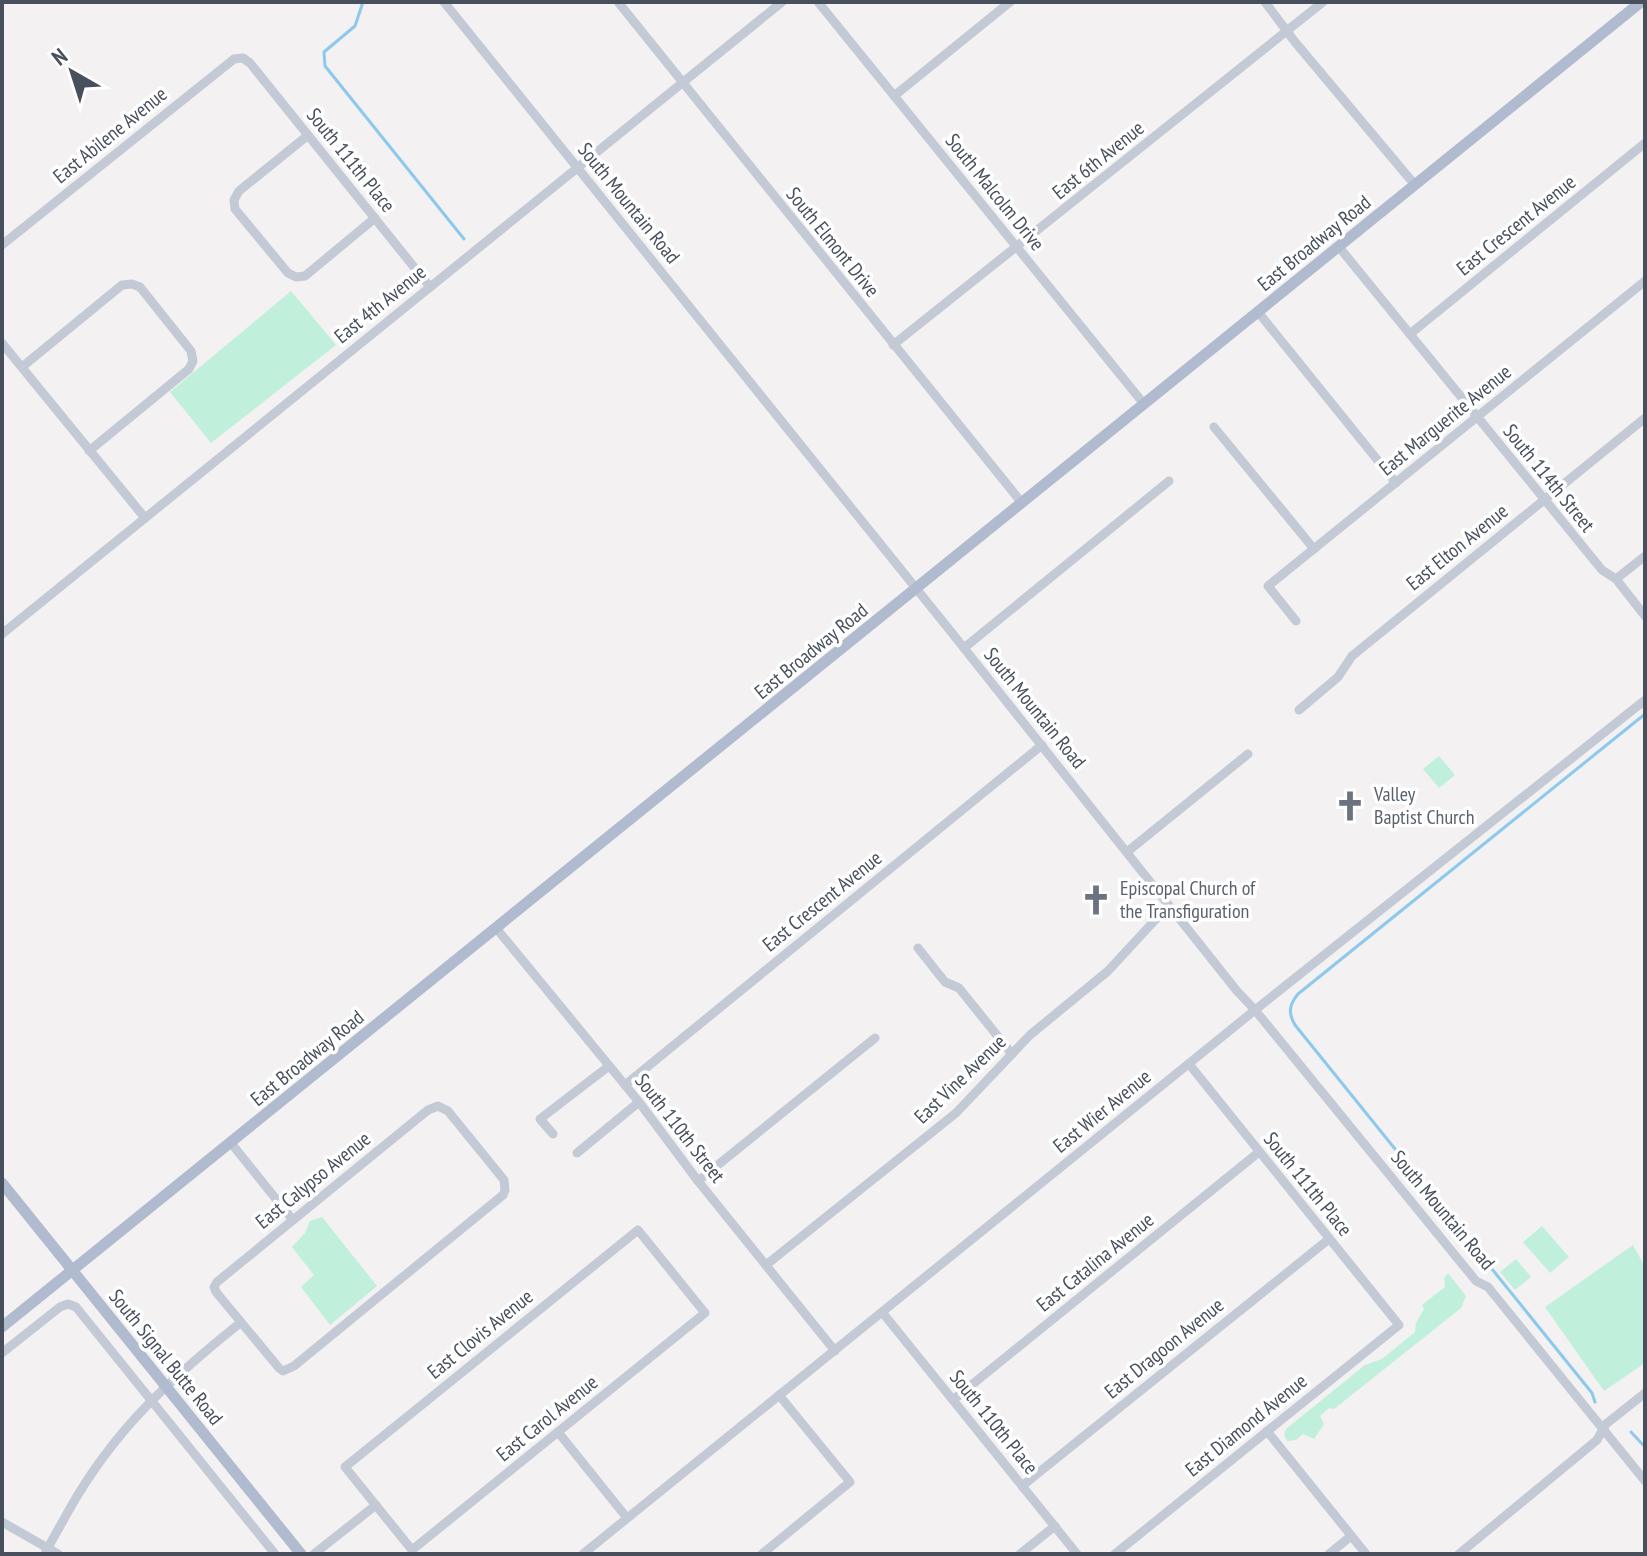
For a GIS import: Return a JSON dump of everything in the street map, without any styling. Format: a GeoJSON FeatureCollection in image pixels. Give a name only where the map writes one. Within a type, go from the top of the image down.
{"type":"FeatureCollection","features":[{"type":"Feature","properties":{"kind":"main road","name":"East Broadway Road"},"geometry":{"type":"LineString","coordinates":[[2,1327],[1641,2]]}},
{"type":"Feature","properties":{"kind":"main road","name":"South Signal Butte Road"},"geometry":{"type":"LineString","coordinates":[[2,1183],[301,1554]]}},
{"type":"Feature","properties":{"kind":"street","name":"South Mountain Road"},"geometry":{"type":"LineString","coordinates":[[444,2],[1237,991],[1476,1281],[1488,1287],[1645,1481]]}},
{"type":"Feature","properties":{"kind":"street","name":"South Elmont Drive"},"geometry":{"type":"LineString","coordinates":[[618,2],[1022,503]]}},
{"type":"Feature","properties":{"kind":"street","name":"East 4th Avenue"},"geometry":{"type":"LineString","coordinates":[[4,627],[145,518],[782,2]]}},
{"type":"Feature","properties":{"kind":"street","name":"South Malcolm Drive"},"geometry":{"type":"LineString","coordinates":[[818,2],[1144,404]]}},
{"type":"Feature","properties":{"kind":"street"},"geometry":{"type":"LineString","coordinates":[[894,96],[1010,2]]}},
{"type":"Feature","properties":{"kind":"street"},"geometry":{"type":"LineString","coordinates":[[1265,2],[1415,185]]}},
{"type":"Feature","properties":{"kind":"street","name":"East 6th Avenue"},"geometry":{"type":"LineString","coordinates":[[893,345],[1323,2]]}},
{"type":"Feature","properties":{"kind":"street","name":"South 111th Place"},"geometry":{"type":"LineString","coordinates":[[243,58],[430,287]]}},
{"type":"Feature","properties":{"kind":"street","name":"East Abilene Avenue"},"geometry":{"type":"LineString","coordinates":[[2,245],[234,59],[243,58]]}},
{"type":"Feature","properties":{"kind":"street"},"geometry":{"type":"LineString","coordinates":[[307,136],[239,191],[234,200],[235,209],[288,273],[296,277],[305,276],[375,218]]}},
{"type":"Feature","properties":{"kind":"street","name":"East Crescent Avenue"},"geometry":{"type":"LineString","coordinates":[[1410,334],[1645,143]]}},
{"type":"Feature","properties":{"kind":"street","name":"South 114th Street"},"geometry":{"type":"LineString","coordinates":[[1339,247],[1602,570],[1616,579],[1645,616]]}},
{"type":"Feature","properties":{"kind":"street","name":"East Marguerite Avenue"},"geometry":{"type":"LineString","coordinates":[[1296,621],[1268,586],[1645,281]]}},
{"type":"Feature","properties":{"kind":"street"},"geometry":{"type":"LineString","coordinates":[[22,367],[122,285],[140,287],[191,351],[193,361],[189,369],[89,451]]}},
{"type":"Feature","properties":{"kind":"street"},"geometry":{"type":"LineString","coordinates":[[1258,312],[1396,483]]}},
{"type":"Feature","properties":{"kind":"street"},"geometry":{"type":"LineString","coordinates":[[2,343],[145,518]]}},
{"type":"Feature","properties":{"kind":"street","name":"East Elton Avenue"},"geometry":{"type":"LineString","coordinates":[[1299,710],[1338,677],[1352,656],[1645,418]]}},
{"type":"Feature","properties":{"kind":"street"},"geometry":{"type":"LineString","coordinates":[[1214,427],[1314,549]]}},
{"type":"Feature","properties":{"kind":"street"},"geometry":{"type":"LineString","coordinates":[[964,648],[1169,481]]}},
{"type":"Feature","properties":{"kind":"street"},"geometry":{"type":"LineString","coordinates":[[1616,579],[1645,556]]}},
{"type":"Feature","properties":{"kind":"street","name":"East Wier Avenue"},"geometry":{"type":"LineString","coordinates":[[583,1554],[1255,1010],[1645,700]]}},
{"type":"Feature","properties":{"kind":"street","name":"East Crescent Avenue"},"geometry":{"type":"LineString","coordinates":[[625,1085],[1042,745]]}},
{"type":"Feature","properties":{"kind":"street"},"geometry":{"type":"LineString","coordinates":[[1127,852],[1248,754]]}},
{"type":"Feature","properties":{"kind":"street","name":"East Vine Avenue"},"geometry":{"type":"LineString","coordinates":[[766,1265],[956,1113],[1030,1035],[1108,971],[1168,906]]}},
{"type":"Feature","properties":{"kind":"street","name":"South 110th Street"},"geometry":{"type":"LineString","coordinates":[[496,928],[639,1102],[698,1181],[835,1351]]}},
{"type":"Feature","properties":{"kind":"street"},"geometry":{"type":"LineString","coordinates":[[918,948],[945,982],[959,988],[1012,1054]]}},
{"type":"Feature","properties":{"kind":"street"},"geometry":{"type":"LineString","coordinates":[[698,1181],[875,1038]]}},
{"type":"Feature","properties":{"kind":"street","name":"South 111th Place"},"geometry":{"type":"LineString","coordinates":[[1189,1064],[1399,1325]]}},
{"type":"Feature","properties":{"kind":"street"},"geometry":{"type":"LineString","coordinates":[[553,1134],[540,1119],[609,1066]]}},
{"type":"Feature","properties":{"kind":"street"},"geometry":{"type":"LineString","coordinates":[[577,1153],[639,1102]]}},
{"type":"Feature","properties":{"kind":"street","name":"East Calypso Avenue"},"geometry":{"type":"LineString","coordinates":[[438,1106],[448,1111],[504,1180],[505,1190],[500,1199],[294,1366],[283,1371],[240,1323],[214,1287],[221,1277],[292,1219],[428,1110],[438,1106]]}},
{"type":"Feature","properties":{"kind":"street"},"geometry":{"type":"LineString","coordinates":[[231,1143],[292,1219]]}},
{"type":"Feature","properties":{"kind":"street","name":"East Catalina Avenue"},"geometry":{"type":"LineString","coordinates":[[953,1400],[1259,1152]]}},
{"type":"Feature","properties":{"kind":"street","name":"East Carol Avenue"},"geometry":{"type":"LineString","coordinates":[[376,1505],[412,1550],[705,1313],[638,1230]]}},
{"type":"Feature","properties":{"kind":"street","name":"East Clovis Avenue"},"geometry":{"type":"LineString","coordinates":[[376,1505],[345,1467],[638,1230]]}},
{"type":"Feature","properties":{"kind":"street","name":"East Dragoon Avenue"},"geometry":{"type":"LineString","coordinates":[[1022,1486],[1329,1239]]}},
{"type":"Feature","properties":{"kind":"street","name":"South Signal Butte Road"},"geometry":{"type":"LineString","coordinates":[[2,1353],[60,1307],[68,1304],[76,1307],[275,1554]]}},
{"type":"Feature","properties":{"kind":"street","name":"South 110th Place"},"geometry":{"type":"LineString","coordinates":[[882,1312],[1077,1554]]}},
{"type":"Feature","properties":{"kind":"street"},"geometry":{"type":"LineString","coordinates":[[46,1551],[83,1485],[131,1420],[165,1385],[240,1323]]}},
{"type":"Feature","properties":{"kind":"street","name":"East Diamond Avenue"},"geometry":{"type":"LineString","coordinates":[[1115,1554],[1399,1325]]}},
{"type":"Feature","properties":{"kind":"street"},"geometry":{"type":"LineString","coordinates":[[1459,1554],[1597,1440],[1606,1424],[1645,1393]]}},
{"type":"Feature","properties":{"kind":"street"},"geometry":{"type":"LineString","coordinates":[[762,1554],[850,1482],[779,1395]]}},
{"type":"Feature","properties":{"kind":"street"},"geometry":{"type":"LineString","coordinates":[[1267,1431],[1366,1554]]}},
{"type":"Feature","properties":{"kind":"street"},"geometry":{"type":"LineString","coordinates":[[558,1432],[627,1518]]}},
{"type":"Feature","properties":{"kind":"street"},"geometry":{"type":"LineString","coordinates":[[314,1554],[376,1505]]}},
{"type":"Feature","properties":{"kind":"street"},"geometry":{"type":"LineString","coordinates":[[2,1522],[46,1551],[58,1554]]}},
{"type":"Feature","properties":{"kind":"street"},"geometry":{"type":"LineString","coordinates":[[1020,1554],[1055,1526]]}},
{"type":"Feature","properties":{"kind":"street"},"geometry":{"type":"LineString","coordinates":[[1329,1554],[1351,1536]]}},
{"type":"Feature","properties":{"kind":"green space"},"geometry":{"type":"Polygon","coordinates":[[[291,291],[336,345],[211,443],[170,392],[291,291]]]}},
{"type":"Feature","properties":{"kind":"green space"},"geometry":{"type":"Polygon","coordinates":[[[1439,756],[1455,775],[1439,788],[1423,769],[1439,756]]]}},
{"type":"Feature","properties":{"kind":"green space"},"geometry":{"type":"Polygon","coordinates":[[[322,1217],[377,1286],[330,1325],[301,1287],[314,1275],[292,1247],[305,1233],[310,1221],[322,1217]]]}},
{"type":"Feature","properties":{"kind":"green space"},"geometry":{"type":"Polygon","coordinates":[[[1542,1226],[1569,1257],[1550,1273],[1523,1242],[1542,1226]]]}},
{"type":"Feature","properties":{"kind":"green space"},"geometry":{"type":"Polygon","coordinates":[[[1633,1245],[1645,1267],[1645,1363],[1604,1391],[1545,1307],[1633,1245]]]}},
{"type":"Feature","properties":{"kind":"green space"},"geometry":{"type":"Polygon","coordinates":[[[1516,1259],[1531,1277],[1515,1290],[1500,1272],[1516,1259]]]}},
{"type":"Feature","properties":{"kind":"green space"},"geometry":{"type":"Polygon","coordinates":[[[1448,1273],[1466,1296],[1461,1308],[1334,1409],[1329,1408],[1320,1416],[1324,1424],[1314,1439],[1303,1434],[1296,1440],[1287,1441],[1284,1434],[1286,1429],[1365,1365],[1382,1359],[1415,1332],[1424,1309],[1422,1305],[1445,1287],[1444,1278],[1448,1273]]]}},
{"type":"Feature","properties":{"kind":"waterway"},"geometry":{"type":"LineString","coordinates":[[363,2],[355,26],[324,52],[325,66],[464,239]]}},
{"type":"Feature","properties":{"kind":"waterway"},"geometry":{"type":"LineString","coordinates":[[1595,1402],[1592,1393],[1295,1025],[1290,1009],[1298,994],[1645,714]]}},
{"type":"Feature","properties":{"kind":"waterway"},"geometry":{"type":"LineString","coordinates":[[1631,1432],[1645,1447]]}},
{"type":"Feature","properties":{"kind":"place","name":"Valley Baptist Church"},"geometry":{"type":"Point","coordinates":[1350,806]}},
{"type":"Feature","properties":{"kind":"place","name":"Episcopal Church of the Transfiguration"},"geometry":{"type":"Point","coordinates":[1096,900]}}]}
